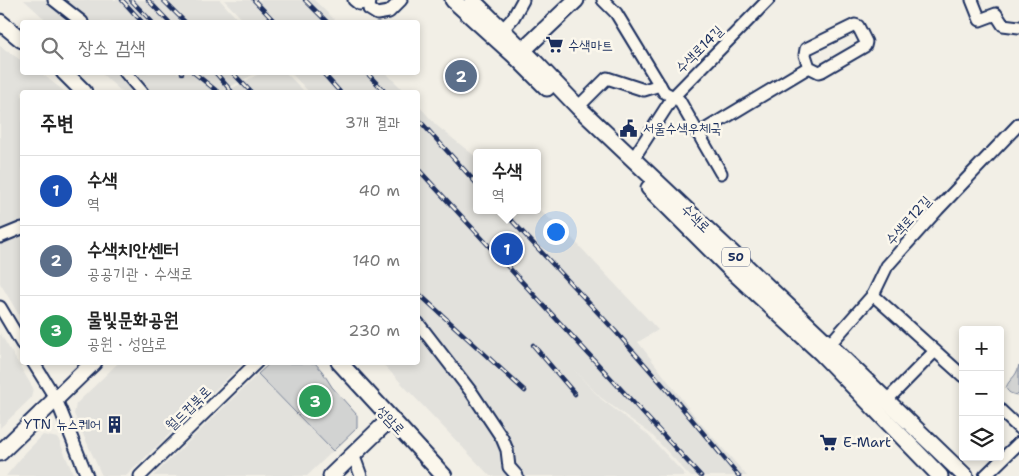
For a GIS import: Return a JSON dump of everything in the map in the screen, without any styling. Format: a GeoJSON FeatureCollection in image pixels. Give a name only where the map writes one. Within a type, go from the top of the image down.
{"type":"FeatureCollection","features":[{"type":"Feature","properties":{"kind":"main road","name":"수색로"},"geometry":{"type":"LineString","coordinates":[[454,0],[519,54],[759,287],[829,345],[965,476]]}},
{"type":"Feature","properties":{"kind":"main road","name":"수색로"},"geometry":{"type":"LineString","coordinates":[[472,0],[503,29],[519,54],[535,62],[759,287],[938,476]]}},
{"type":"Feature","properties":{"kind":"main road"},"geometry":{"type":"LineString","coordinates":[[519,54],[576,0]]}},
{"type":"Feature","properties":{"kind":"main road"},"geometry":{"type":"LineString","coordinates":[[0,22],[20,38]]}},
{"type":"Feature","properties":{"kind":"main road"},"geometry":{"type":"LineString","coordinates":[[67,75],[82,90]]}},
{"type":"Feature","properties":{"kind":"main road"},"geometry":{"type":"LineString","coordinates":[[0,453],[91,365]]}},
{"type":"Feature","properties":{"kind":"main road","name":"성암로"},"geometry":{"type":"LineString","coordinates":[[342,365],[444,476]]}},
{"type":"Feature","properties":{"kind":"main road"},"geometry":{"type":"LineString","coordinates":[[331,476],[390,419]]}},
{"type":"Feature","properties":{"kind":"street"},"geometry":{"type":"LineString","coordinates":[[54,0],[79,20]]}},
{"type":"Feature","properties":{"kind":"street"},"geometry":{"type":"LineString","coordinates":[[354,0],[359,4],[370,1],[369,9],[377,14],[389,12],[401,0]]}},
{"type":"Feature","properties":{"kind":"street"},"geometry":{"type":"LineString","coordinates":[[503,29],[523,0]]}},
{"type":"Feature","properties":{"kind":"street"},"geometry":{"type":"LineString","coordinates":[[603,0],[616,13],[664,92],[679,100],[721,174]]}},
{"type":"Feature","properties":{"kind":"street","name":"수색로14길"},"geometry":{"type":"LineString","coordinates":[[633,159],[673,97],[768,0]]}},
{"type":"Feature","properties":{"kind":"street"},"geometry":{"type":"LineString","coordinates":[[972,0],[980,20],[996,14],[1003,25],[1019,27]]}},
{"type":"Feature","properties":{"kind":"street"},"geometry":{"type":"LineString","coordinates":[[855,25],[858,26],[866,42],[865,46],[822,71],[809,67],[804,55],[806,49],[855,25]]}},
{"type":"Feature","properties":{"kind":"street"},"geometry":{"type":"LineString","coordinates":[[698,134],[809,67]]}},
{"type":"Feature","properties":{"kind":"street"},"geometry":{"type":"LineString","coordinates":[[128,75],[140,90]]}},
{"type":"Feature","properties":{"kind":"street"},"geometry":{"type":"LineString","coordinates":[[578,107],[606,78],[644,90],[660,85]]}},
{"type":"Feature","properties":{"kind":"street","name":"수색로12길"},"geometry":{"type":"LineString","coordinates":[[829,345],[873,295],[887,266],[1019,124]]}},
{"type":"Feature","properties":{"kind":"street"},"geometry":{"type":"LineString","coordinates":[[0,238],[20,229]]}},
{"type":"Feature","properties":{"kind":"street"},"geometry":{"type":"LineString","coordinates":[[873,295],[959,372]]}},
{"type":"Feature","properties":{"kind":"street"},"geometry":{"type":"LineString","coordinates":[[0,307],[20,341]]}},
{"type":"Feature","properties":{"kind":"street"},"geometry":{"type":"LineString","coordinates":[[420,326],[472,393],[502,438],[507,450],[509,467],[517,476]]}},
{"type":"Feature","properties":{"kind":"street"},"geometry":{"type":"LineString","coordinates":[[887,400],[935,351]]}},
{"type":"Feature","properties":{"kind":"street"},"geometry":{"type":"LineString","coordinates":[[36,365],[56,399],[87,476]]}},
{"type":"Feature","properties":{"kind":"street","name":"월드컵북로"},"geometry":{"type":"LineString","coordinates":[[140,476],[254,365]]}},
{"type":"Feature","properties":{"kind":"street"},"geometry":{"type":"LineString","coordinates":[[1004,414],[1019,428]]}},
{"type":"Feature","properties":{"kind":"street"},"geometry":{"type":"LineString","coordinates":[[985,476],[1019,443]]}},
{"type":"Feature","properties":{"kind":"street"},"geometry":{"type":"LineString","coordinates":[[353,454],[361,476]]}},
{"type":"Feature","properties":{"kind":"street"},"geometry":{"type":"LineString","coordinates":[[938,476],[950,462]]}},
{"type":"Feature","properties":{"kind":"shaded area"},"geometry":{"type":"Polygon","coordinates":[[[24,0],[220,0],[238,20],[46,20],[24,0]]]}},
{"type":"Feature","properties":{"kind":"shaded area"},"geometry":{"type":"Polygon","coordinates":[[[224,0],[314,0],[335,20],[243,20],[224,0]]]}},
{"type":"Feature","properties":{"kind":"shaded area"},"geometry":{"type":"Polygon","coordinates":[[[0,46],[20,60],[20,75],[44,75],[62,90],[20,90],[20,222],[0,230],[0,46]]]}},
{"type":"Feature","properties":{"kind":"shaded area"},"geometry":{"type":"Polygon","coordinates":[[[103,75],[252,75],[224,90],[120,90],[103,75]]]}},
{"type":"Feature","properties":{"kind":"shaded area"},"geometry":{"type":"Polygon","coordinates":[[[257,75],[288,75],[303,90],[230,90],[257,75]]]}},
{"type":"Feature","properties":{"kind":"shaded area"},"geometry":{"type":"Polygon","coordinates":[[[293,75],[388,75],[403,90],[307,90],[293,75]]]}},
{"type":"Feature","properties":{"kind":"shaded area"},"geometry":{"type":"Polygon","coordinates":[[[420,107],[436,125],[473,155],[473,214],[541,214],[541,211],[568,234],[658,330],[638,342],[697,419],[747,476],[690,476],[651,434],[600,397],[573,369],[601,399],[646,433],[686,476],[490,476],[384,365],[420,365],[420,107]]]}},
{"type":"Feature","properties":{"kind":"shaded area"},"geometry":{"type":"Polygon","coordinates":[[[20,236],[20,317],[0,283],[0,244],[20,236]]]}},
{"type":"Feature","properties":{"kind":"shaded area"},"geometry":{"type":"Polygon","coordinates":[[[0,333],[33,388],[31,398],[0,428],[0,333]]]}},
{"type":"Feature","properties":{"kind":"shaded area"},"geometry":{"type":"Polygon","coordinates":[[[116,365],[241,365],[126,476],[102,476],[74,414],[76,404],[116,365]]]}},
{"type":"Feature","properties":{"kind":"shaded area"},"geometry":{"type":"Polygon","coordinates":[[[268,365],[317,365],[332,387],[357,415],[357,428],[333,451],[258,374],[268,365]]]}},
{"type":"Feature","properties":{"kind":"shaded area"},"geometry":{"type":"Polygon","coordinates":[[[1019,365],[1019,393],[1017,395],[1010,393],[1006,388],[1019,365]]]}},
{"type":"Feature","properties":{"kind":"shaded area"},"geometry":{"type":"Polygon","coordinates":[[[258,374],[333,451],[307,476],[153,476],[258,374]]]}},
{"type":"Feature","properties":{"kind":"shaded area"},"geometry":{"type":"Polygon","coordinates":[[[43,435],[58,438],[74,476],[6,476],[26,452],[43,435]]]}},
{"type":"Feature","properties":{"kind":"railway"},"geometry":{"type":"LineString","coordinates":[[122,0],[140,20]]}},
{"type":"Feature","properties":{"kind":"railway"},"geometry":{"type":"LineString","coordinates":[[131,0],[150,20]]}},
{"type":"Feature","properties":{"kind":"railway"},"geometry":{"type":"LineString","coordinates":[[148,0],[167,20]]}},
{"type":"Feature","properties":{"kind":"railway"},"geometry":{"type":"LineString","coordinates":[[163,0],[183,20]]}},
{"type":"Feature","properties":{"kind":"railway"},"geometry":{"type":"LineString","coordinates":[[254,0],[273,20]]}},
{"type":"Feature","properties":{"kind":"railway"},"geometry":{"type":"LineString","coordinates":[[305,0],[325,20]]}},
{"type":"Feature","properties":{"kind":"railway"},"geometry":{"type":"LineString","coordinates":[[197,75],[216,90]]}},
{"type":"Feature","properties":{"kind":"railway"},"geometry":{"type":"LineString","coordinates":[[218,75],[230,90]]}},
{"type":"Feature","properties":{"kind":"railway"},"geometry":{"type":"LineString","coordinates":[[235,75],[249,90]]}},
{"type":"Feature","properties":{"kind":"railway"},"geometry":{"type":"LineString","coordinates":[[325,75],[338,90]]}},
{"type":"Feature","properties":{"kind":"railway"},"geometry":{"type":"LineString","coordinates":[[369,75],[383,90]]}},
{"type":"Feature","properties":{"kind":"railway"},"geometry":{"type":"LineString","coordinates":[[420,121],[473,180]]}},
{"type":"Feature","properties":{"kind":"railway"},"geometry":{"type":"LineString","coordinates":[[420,171],[701,476]]}},
{"type":"Feature","properties":{"kind":"railway"},"geometry":{"type":"LineString","coordinates":[[506,214],[616,332],[739,476]]}},
{"type":"Feature","properties":{"kind":"railway"},"geometry":{"type":"LineString","coordinates":[[420,295],[525,391]]}},
{"type":"Feature","properties":{"kind":"railway"},"geometry":{"type":"LineString","coordinates":[[533,345],[575,394]]}},
{"type":"Feature","properties":{"kind":"place","name":"수색마트"},"geometry":{"type":"Point","coordinates":[554,45]}},
{"type":"Feature","properties":{"kind":"place","name":"수색치안센터"},"geometry":{"type":"Point","coordinates":[461,76]}},
{"type":"Feature","properties":{"kind":"place","name":"서울수색우체국"},"geometry":{"type":"Point","coordinates":[629,128]}},
{"type":"Feature","properties":{"kind":"place","name":"수색"},"geometry":{"type":"Point","coordinates":[507,249]}},
{"type":"Feature","properties":{"kind":"place","name":"물빛문화공원"},"geometry":{"type":"Point","coordinates":[315,401]}},
{"type":"Feature","properties":{"kind":"place","name":"YTN 뉴스퀘어"},"geometry":{"type":"Point","coordinates":[115,424]}},
{"type":"Feature","properties":{"kind":"place","name":"E-Mart"},"geometry":{"type":"Point","coordinates":[829,442]}}]}
